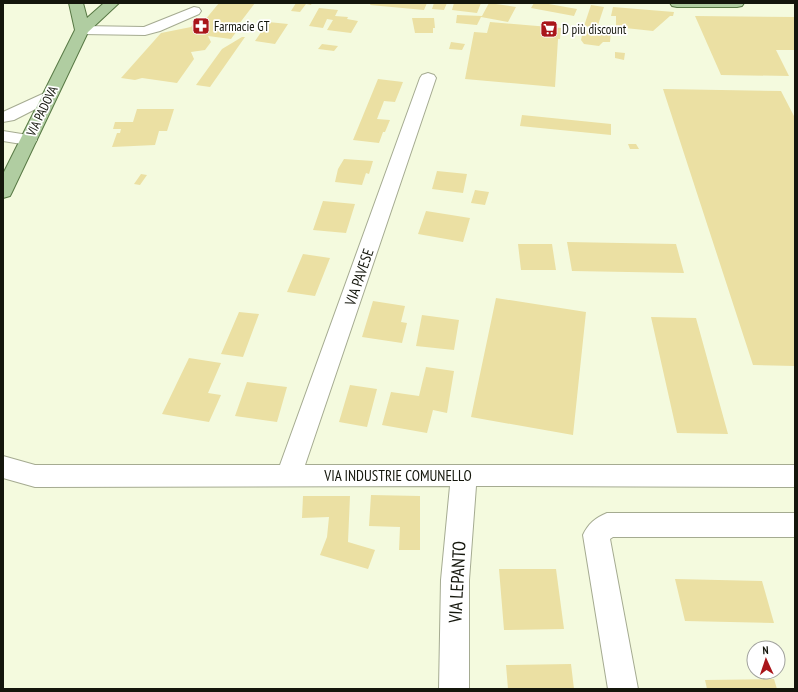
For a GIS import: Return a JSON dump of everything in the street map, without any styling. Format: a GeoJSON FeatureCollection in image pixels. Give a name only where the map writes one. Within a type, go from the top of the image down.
{"type":"FeatureCollection","features":[{"type":"Feature","properties":{"kind":"main road"},"geometry":{"type":"LineString","coordinates":[[76,3],[82,30]]}},
{"type":"Feature","properties":{"kind":"main road","name":"VIA PADOVA"},"geometry":{"type":"LineString","coordinates":[[3,192],[82,30],[112,3]]}},
{"type":"Feature","properties":{"kind":"main road"},"geometry":{"type":"LineString","coordinates":[[677,3],[737,3]]}},
{"type":"Feature","properties":{"kind":"street"},"geometry":{"type":"LineString","coordinates":[[82,30],[145,31],[194,11]]}},
{"type":"Feature","properties":{"kind":"street","name":"VIA PAVESE"},"geometry":{"type":"LineString","coordinates":[[290,476],[428,78]]}},
{"type":"Feature","properties":{"kind":"street"},"geometry":{"type":"LineString","coordinates":[[5,117],[50,96]]}},
{"type":"Feature","properties":{"kind":"street"},"geometry":{"type":"LineString","coordinates":[[5,117],[21,122],[30,136]]}},
{"type":"Feature","properties":{"kind":"street"},"geometry":{"type":"LineString","coordinates":[[3,136],[30,136]]}},
{"type":"Feature","properties":{"kind":"street","name":"VIA INDUSTRIE COMUNELLO"},"geometry":{"type":"LineString","coordinates":[[3,467],[35,476],[795,476]]}},
{"type":"Feature","properties":{"kind":"street","name":"VIA LEPANTO"},"geometry":{"type":"LineString","coordinates":[[454,689],[455,580],[464,475]]}},
{"type":"Feature","properties":{"kind":"street"},"geometry":{"type":"LineString","coordinates":[[3,481],[35,476]]}},
{"type":"Feature","properties":{"kind":"street"},"geometry":{"type":"LineString","coordinates":[[623,689],[596,536],[606,525],[795,525]]}},
{"type":"Feature","properties":{"kind":"building"},"geometry":{"type":"Polygon","coordinates":[[[219,3],[255,3],[239,24],[242,24],[231,39],[208,36],[211,42],[205,50],[191,52],[194,59],[177,83],[142,78],[135,80],[121,78],[161,33],[191,27],[195,22],[205,20],[219,3]]]}},
{"type":"Feature","properties":{"kind":"building"},"geometry":{"type":"Polygon","coordinates":[[[296,3],[312,3],[311,5],[306,4],[300,12],[291,11],[296,3]]]}},
{"type":"Feature","properties":{"kind":"building"},"geometry":{"type":"Polygon","coordinates":[[[371,3],[427,3],[424,10],[370,5],[371,3]]]}},
{"type":"Feature","properties":{"kind":"building"},"geometry":{"type":"Polygon","coordinates":[[[434,3],[447,3],[444,10],[432,9],[434,3]]]}},
{"type":"Feature","properties":{"kind":"building"},"geometry":{"type":"Polygon","coordinates":[[[454,3],[481,3],[477,13],[452,10],[454,3]]]}},
{"type":"Feature","properties":{"kind":"building"},"geometry":{"type":"Polygon","coordinates":[[[489,3],[516,7],[508,22],[481,17],[477,25],[456,23],[457,15],[482,16],[489,3]]]}},
{"type":"Feature","properties":{"kind":"building"},"geometry":{"type":"Polygon","coordinates":[[[534,3],[543,3],[577,9],[574,16],[531,8],[534,3]]]}},
{"type":"Feature","properties":{"kind":"building"},"geometry":{"type":"Polygon","coordinates":[[[591,5],[604,7],[597,28],[584,26],[591,5]]]}},
{"type":"Feature","properties":{"kind":"building"},"geometry":{"type":"Polygon","coordinates":[[[613,7],[674,12],[673,16],[670,16],[653,31],[616,27],[616,16],[611,16],[613,7]]]}},
{"type":"Feature","properties":{"kind":"building"},"geometry":{"type":"Polygon","coordinates":[[[319,8],[338,10],[335,16],[348,17],[347,19],[358,21],[351,33],[327,30],[333,20],[327,19],[323,28],[309,26],[319,8]]]}},
{"type":"Feature","properties":{"kind":"building"},"geometry":{"type":"Polygon","coordinates":[[[695,16],[795,17],[795,50],[776,50],[789,76],[721,75],[695,16]]]}},
{"type":"Feature","properties":{"kind":"building"},"geometry":{"type":"Polygon","coordinates":[[[412,18],[434,18],[435,28],[433,28],[433,33],[415,33],[412,18]]]}},
{"type":"Feature","properties":{"kind":"building"},"geometry":{"type":"Polygon","coordinates":[[[268,22],[288,24],[275,44],[255,41],[268,22]]]}},
{"type":"Feature","properties":{"kind":"building"},"geometry":{"type":"Polygon","coordinates":[[[490,22],[561,28],[560,39],[558,39],[555,87],[465,79],[474,32],[487,33],[490,22]]]}},
{"type":"Feature","properties":{"kind":"building"},"geometry":{"type":"Polygon","coordinates":[[[600,29],[611,30],[610,42],[603,42],[599,46],[584,44],[581,40],[583,30],[599,32],[600,29]]]}},
{"type":"Feature","properties":{"kind":"building"},"geometry":{"type":"Polygon","coordinates":[[[242,37],[245,37],[210,87],[196,85],[222,49],[242,37]]]}},
{"type":"Feature","properties":{"kind":"building"},"geometry":{"type":"Polygon","coordinates":[[[451,42],[465,44],[462,50],[449,49],[451,42]]]}},
{"type":"Feature","properties":{"kind":"building"},"geometry":{"type":"Polygon","coordinates":[[[322,44],[338,46],[334,51],[318,49],[322,44]]]}},
{"type":"Feature","properties":{"kind":"building"},"geometry":{"type":"Polygon","coordinates":[[[615,52],[625,53],[624,60],[615,58],[615,52]]]}},
{"type":"Feature","properties":{"kind":"building"},"geometry":{"type":"Polygon","coordinates":[[[378,79],[403,82],[395,102],[384,101],[377,119],[390,120],[379,143],[353,140],[378,79]]]}},
{"type":"Feature","properties":{"kind":"building"},"geometry":{"type":"Polygon","coordinates":[[[663,89],[781,91],[795,118],[795,366],[753,365],[663,89]]]}},
{"type":"Feature","properties":{"kind":"building"},"geometry":{"type":"Polygon","coordinates":[[[137,109],[174,109],[167,131],[159,131],[155,145],[112,147],[117,133],[120,133],[121,129],[113,129],[115,122],[133,122],[137,109]]]}},
{"type":"Feature","properties":{"kind":"building"},"geometry":{"type":"Polygon","coordinates":[[[522,115],[611,124],[611,135],[520,126],[522,115]]]}},
{"type":"Feature","properties":{"kind":"building"},"geometry":{"type":"Polygon","coordinates":[[[628,144],[636,144],[639,149],[630,149],[628,144]]]}},
{"type":"Feature","properties":{"kind":"building"},"geometry":{"type":"Polygon","coordinates":[[[344,159],[373,161],[369,174],[366,173],[362,185],[335,182],[338,169],[344,159]]]}},
{"type":"Feature","properties":{"kind":"building"},"geometry":{"type":"Polygon","coordinates":[[[437,171],[467,174],[463,193],[432,189],[437,171]]]}},
{"type":"Feature","properties":{"kind":"building"},"geometry":{"type":"Polygon","coordinates":[[[141,174],[147,175],[140,185],[134,184],[141,174]]]}},
{"type":"Feature","properties":{"kind":"building"},"geometry":{"type":"Polygon","coordinates":[[[475,190],[489,192],[485,205],[471,203],[475,190]]]}},
{"type":"Feature","properties":{"kind":"building"},"geometry":{"type":"Polygon","coordinates":[[[323,201],[355,204],[346,233],[313,230],[323,201]]]}},
{"type":"Feature","properties":{"kind":"building"},"geometry":{"type":"Polygon","coordinates":[[[426,211],[470,218],[463,242],[418,234],[426,211]]]}},
{"type":"Feature","properties":{"kind":"building"},"geometry":{"type":"Polygon","coordinates":[[[567,242],[676,244],[684,273],[572,271],[567,242]]]}},
{"type":"Feature","properties":{"kind":"building"},"geometry":{"type":"Polygon","coordinates":[[[518,244],[552,244],[556,270],[521,270],[518,244]]]}},
{"type":"Feature","properties":{"kind":"building"},"geometry":{"type":"Polygon","coordinates":[[[303,254],[330,258],[315,296],[287,292],[303,254]]]}},
{"type":"Feature","properties":{"kind":"building"},"geometry":{"type":"Polygon","coordinates":[[[496,298],[586,312],[573,435],[471,417],[496,298]]]}},
{"type":"Feature","properties":{"kind":"building"},"geometry":{"type":"Polygon","coordinates":[[[373,301],[405,306],[401,322],[407,323],[402,343],[362,337],[373,301]]]}},
{"type":"Feature","properties":{"kind":"building"},"geometry":{"type":"Polygon","coordinates":[[[239,312],[259,314],[243,357],[221,354],[239,312]]]}},
{"type":"Feature","properties":{"kind":"building"},"geometry":{"type":"Polygon","coordinates":[[[422,315],[459,320],[454,350],[416,346],[422,315]]]}},
{"type":"Feature","properties":{"kind":"building"},"geometry":{"type":"Polygon","coordinates":[[[651,317],[696,318],[728,434],[677,433],[651,317]]]}},
{"type":"Feature","properties":{"kind":"building"},"geometry":{"type":"Polygon","coordinates":[[[189,358],[221,363],[208,393],[221,395],[209,422],[162,414],[189,358]]]}},
{"type":"Feature","properties":{"kind":"building"},"geometry":{"type":"Polygon","coordinates":[[[426,367],[454,371],[447,413],[433,410],[427,433],[382,425],[391,392],[419,396],[426,367]]]}},
{"type":"Feature","properties":{"kind":"building"},"geometry":{"type":"Polygon","coordinates":[[[247,382],[287,387],[277,422],[235,416],[247,382]]]}},
{"type":"Feature","properties":{"kind":"building"},"geometry":{"type":"Polygon","coordinates":[[[350,385],[377,389],[367,427],[339,422],[350,385]]]}},
{"type":"Feature","properties":{"kind":"building"},"geometry":{"type":"Polygon","coordinates":[[[371,495],[420,496],[420,550],[399,550],[400,527],[369,526],[371,495]]]}},
{"type":"Feature","properties":{"kind":"building"},"geometry":{"type":"Polygon","coordinates":[[[303,496],[350,496],[348,542],[375,550],[368,569],[320,555],[327,537],[329,517],[302,518],[303,496]]]}},
{"type":"Feature","properties":{"kind":"building"},"geometry":{"type":"Polygon","coordinates":[[[499,569],[556,569],[564,629],[504,630],[499,569]]]}},
{"type":"Feature","properties":{"kind":"building"},"geometry":{"type":"Polygon","coordinates":[[[675,579],[762,581],[774,623],[685,621],[675,579]]]}},
{"type":"Feature","properties":{"kind":"building"},"geometry":{"type":"Polygon","coordinates":[[[571,664],[574,689],[508,689],[506,665],[571,664]]]}},
{"type":"Feature","properties":{"kind":"building"},"geometry":{"type":"Polygon","coordinates":[[[705,680],[774,680],[777,689],[707,689],[705,680]]]}},
{"type":"Feature","properties":{"kind":"place","name":"Farmacie GT"},"geometry":{"type":"Point","coordinates":[201,26]}},
{"type":"Feature","properties":{"kind":"place","name":"D più discount"},"geometry":{"type":"Point","coordinates":[549,29]}}]}
